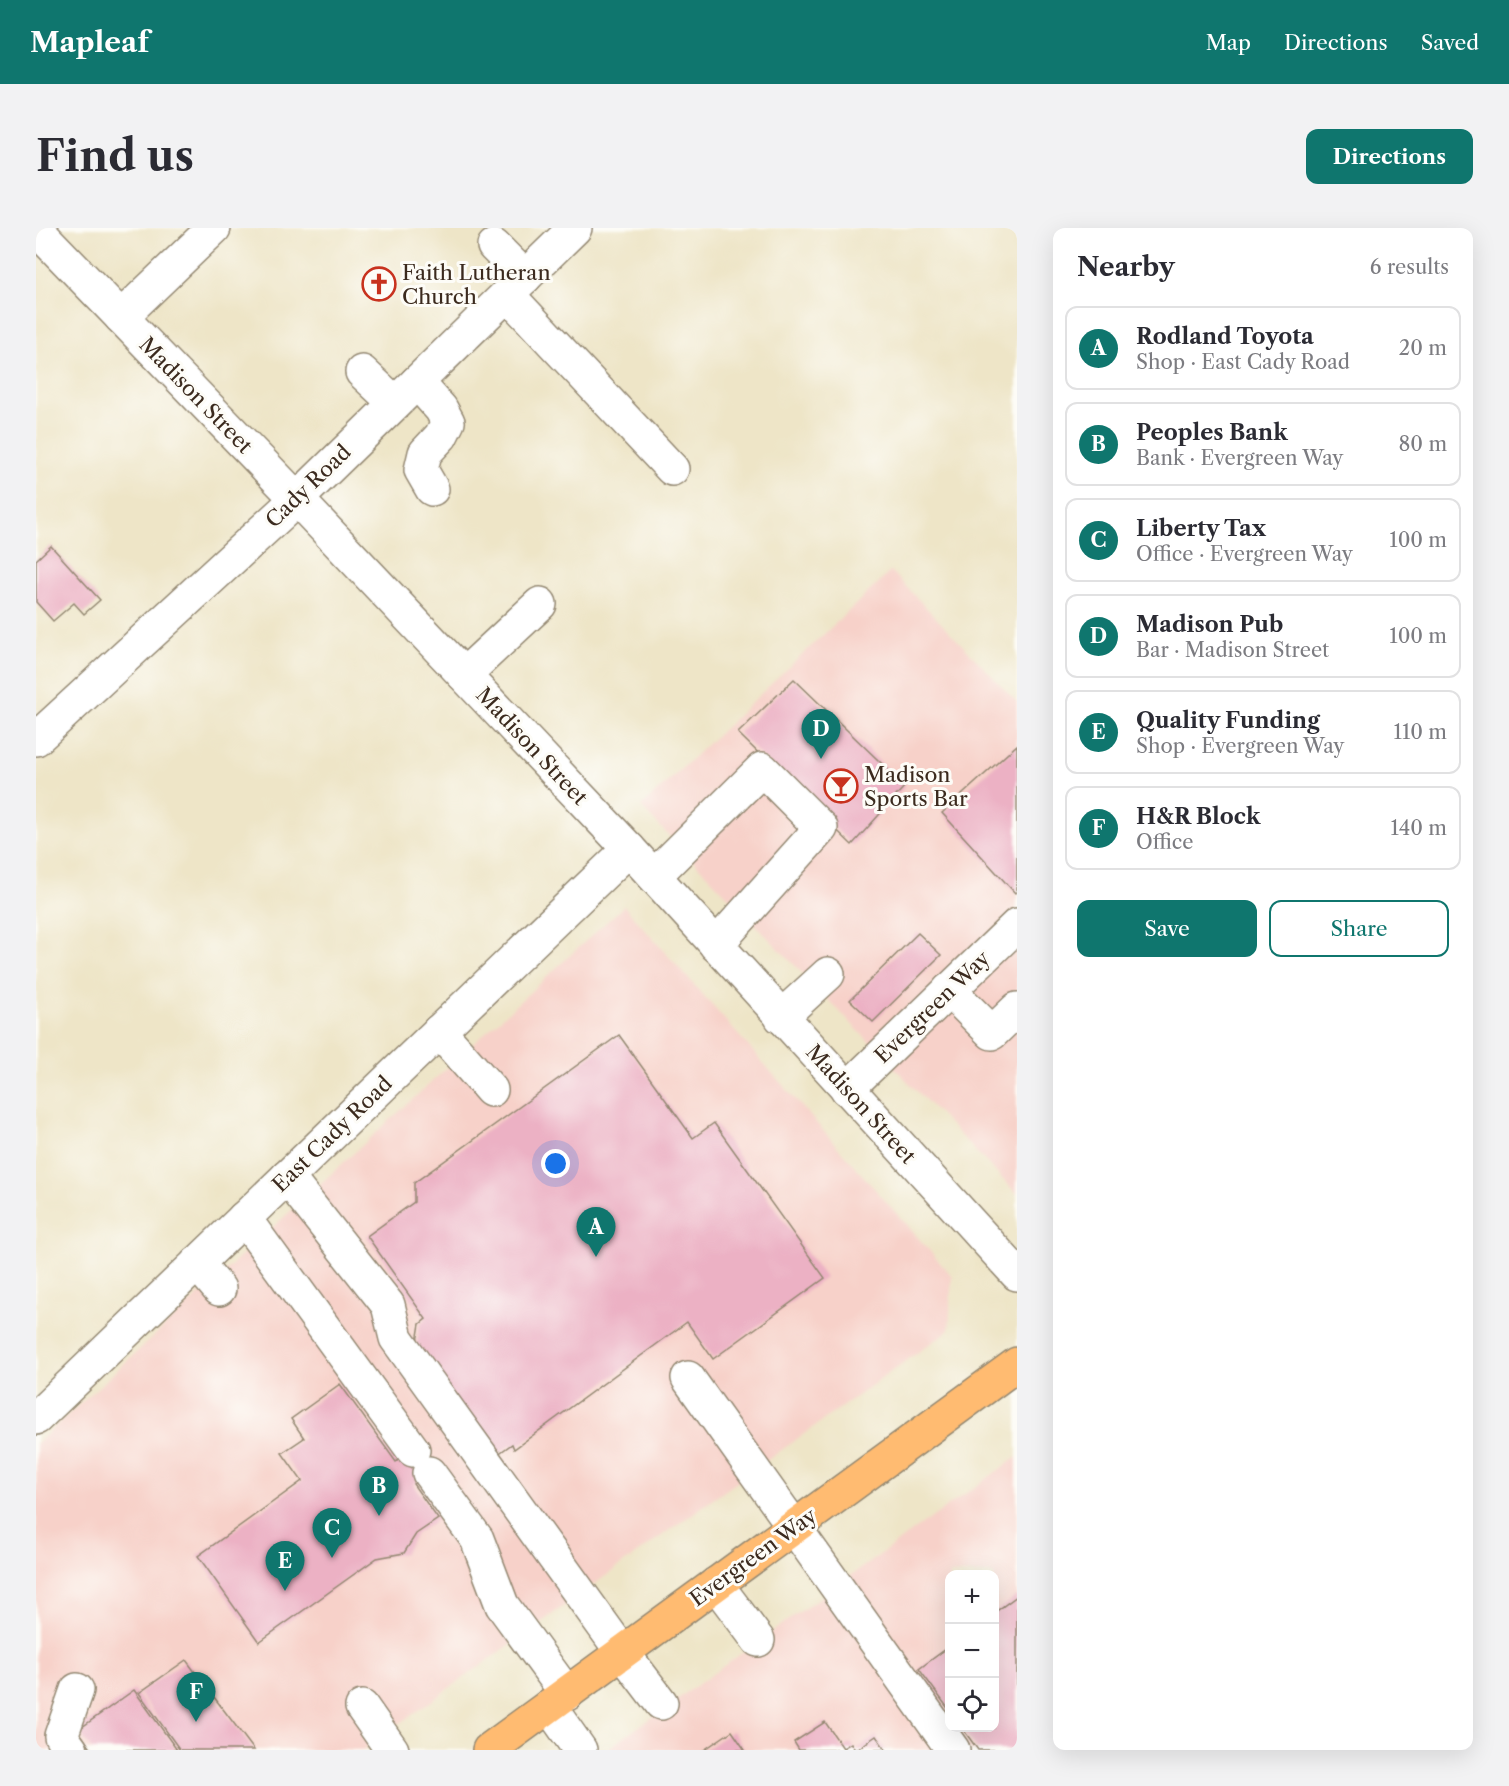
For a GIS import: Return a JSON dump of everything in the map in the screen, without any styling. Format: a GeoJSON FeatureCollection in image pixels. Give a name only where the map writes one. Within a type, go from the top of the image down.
{"type":"FeatureCollection","features":[{"type":"Feature","properties":{"kind":"main road","name":"Evergreen Way"},"geometry":{"type":"LineString","coordinates":[[489,1750],[1017,1364]]}},
{"type":"Feature","properties":{"kind":"street","name":"Cady Road"},"geometry":{"type":"LineString","coordinates":[[36,739],[297,499],[575,228]]}},
{"type":"Feature","properties":{"kind":"street","name":"Madison Street"},"geometry":{"type":"LineString","coordinates":[[36,229],[297,499],[629,849],[1017,1274]]}},
{"type":"Feature","properties":{"kind":"street"},"geometry":{"type":"LineString","coordinates":[[121,317],[219,233]]}},
{"type":"Feature","properties":{"kind":"street"},"geometry":{"type":"LineString","coordinates":[[494,246],[516,286],[672,469]]}},
{"type":"Feature","properties":{"kind":"street"},"geometry":{"type":"LineString","coordinates":[[362,372],[441,409],[448,422],[441,436],[425,453],[421,470],[432,489]]}},
{"type":"Feature","properties":{"kind":"street"},"geometry":{"type":"LineString","coordinates":[[464,675],[540,604]]}},
{"type":"Feature","properties":{"kind":"street"},"geometry":{"type":"LineString","coordinates":[[654,876],[762,769],[821,828],[716,945]]}},
{"type":"Feature","properties":{"kind":"street","name":"East Cady Road"},"geometry":{"type":"LineString","coordinates":[[36,1418],[629,849]]}},
{"type":"Feature","properties":{"kind":"street","name":"Evergreen Way"},"geometry":{"type":"LineString","coordinates":[[847,1089],[950,990],[1011,924]]}},
{"type":"Feature","properties":{"kind":"street"},"geometry":{"type":"LineString","coordinates":[[782,1017],[828,974]]}},
{"type":"Feature","properties":{"kind":"street"},"geometry":{"type":"LineString","coordinates":[[950,990],[992,1033],[1017,1009]]}},
{"type":"Feature","properties":{"kind":"street"},"geometry":{"type":"LineString","coordinates":[[439,1031],[491,1090]]}},
{"type":"Feature","properties":{"kind":"street"},"geometry":{"type":"LineString","coordinates":[[287,1177],[388,1305],[396,1338],[661,1703]]}},
{"type":"Feature","properties":{"kind":"street"},"geometry":{"type":"LineString","coordinates":[[244,1218],[477,1539],[502,1605],[558,1700],[580,1750]]}},
{"type":"Feature","properties":{"kind":"street"},"geometry":{"type":"LineString","coordinates":[[197,1263],[219,1289]]}},
{"type":"Feature","properties":{"kind":"street"},"geometry":{"type":"LineString","coordinates":[[688,1378],[953,1750]]}},
{"type":"Feature","properties":{"kind":"street"},"geometry":{"type":"LineString","coordinates":[[716,1584],[758,1640]]}},
{"type":"Feature","properties":{"kind":"street"},"geometry":{"type":"LineString","coordinates":[[71,1750],[61,1736],[77,1690]]}},
{"type":"Feature","properties":{"kind":"street"},"geometry":{"type":"LineString","coordinates":[[362,1707],[392,1750]]}},
{"type":"Feature","properties":{"kind":"shaded area"},"geometry":{"type":"Polygon","coordinates":[[[891,571],[1017,702],[1017,1194],[641,807],[891,571]]]}},
{"type":"Feature","properties":{"kind":"shaded area"},"geometry":{"type":"Polygon","coordinates":[[[624,906],[952,1276],[949,1330],[363,1750],[36,1750],[36,1444],[624,906]]]}},
{"type":"Feature","properties":{"kind":"shaded area"},"geometry":{"type":"Polygon","coordinates":[[[1017,1457],[1017,1750],[606,1750],[1017,1457]]]}},
{"type":"Feature","properties":{"kind":"building"},"geometry":{"type":"Polygon","coordinates":[[[51,546],[100,600],[84,614],[74,603],[53,621],[36,602],[36,560],[51,546]]]}},
{"type":"Feature","properties":{"kind":"building"},"geometry":{"type":"Polygon","coordinates":[[[794,679],[905,786],[852,845],[738,733],[794,679]]]}},
{"type":"Feature","properties":{"kind":"building"},"geometry":{"type":"Polygon","coordinates":[[[1017,745],[1017,891],[1015,893],[942,813],[1017,745]]]}},
{"type":"Feature","properties":{"kind":"building"},"geometry":{"type":"Polygon","coordinates":[[[918,933],[941,955],[873,1022],[850,1000],[918,933]]]}},
{"type":"Feature","properties":{"kind":"building"},"geometry":{"type":"Polygon","coordinates":[[[619,1035],[693,1138],[714,1123],[825,1278],[713,1359],[687,1322],[514,1449],[512,1444],[494,1457],[416,1348],[420,1324],[426,1319],[367,1236],[414,1202],[414,1183],[619,1035]]]}},
{"type":"Feature","properties":{"kind":"building"},"geometry":{"type":"Polygon","coordinates":[[[340,1384],[396,1462],[420,1444],[437,1467],[413,1484],[438,1519],[416,1534],[404,1553],[377,1558],[259,1642],[198,1556],[302,1481],[282,1453],[304,1438],[291,1419],[340,1384]]]}},
{"type":"Feature","properties":{"kind":"building"},"geometry":{"type":"Polygon","coordinates":[[[1017,1596],[1017,1750],[978,1750],[965,1732],[999,1732],[999,1609],[1017,1596]]]}},
{"type":"Feature","properties":{"kind":"building"},"geometry":{"type":"Polygon","coordinates":[[[945,1650],[945,1704],[919,1669],[945,1650]]]}},
{"type":"Feature","properties":{"kind":"building"},"geometry":{"type":"Polygon","coordinates":[[[186,1660],[254,1750],[180,1750],[139,1693],[186,1660]]]}},
{"type":"Feature","properties":{"kind":"building"},"geometry":{"type":"Polygon","coordinates":[[[134,1690],[177,1750],[92,1750],[78,1730],[134,1690]]]}},
{"type":"Feature","properties":{"kind":"building"},"geometry":{"type":"Polygon","coordinates":[[[825,1722],[843,1748],[851,1743],[855,1750],[799,1750],[794,1742],[825,1722]]]}},
{"type":"Feature","properties":{"kind":"building"},"geometry":{"type":"Polygon","coordinates":[[[732,1731],[745,1750],[704,1750],[732,1731]]]}},
{"type":"Feature","properties":{"kind":"building"},"geometry":{"type":"Polygon","coordinates":[[[876,1736],[886,1750],[856,1750],[876,1736]]]}},
{"type":"Feature","properties":{"kind":"place","name":"Faith Lutheran Church"},"geometry":{"type":"Point","coordinates":[379,284]}},
{"type":"Feature","properties":{"kind":"place","name":"Madison Pub"},"geometry":{"type":"Point","coordinates":[821,759]}},
{"type":"Feature","properties":{"kind":"place","name":"Madison Sports Bar"},"geometry":{"type":"Point","coordinates":[841,786]}},
{"type":"Feature","properties":{"kind":"place","name":"Rodland Toyota"},"geometry":{"type":"Point","coordinates":[596,1257]}},
{"type":"Feature","properties":{"kind":"place","name":"Peoples Bank"},"geometry":{"type":"Point","coordinates":[379,1516]}},
{"type":"Feature","properties":{"kind":"place","name":"Liberty Tax"},"geometry":{"type":"Point","coordinates":[332,1558]}},
{"type":"Feature","properties":{"kind":"place","name":"Quality Funding"},"geometry":{"type":"Point","coordinates":[285,1591]}},
{"type":"Feature","properties":{"kind":"place","name":"H&R Block"},"geometry":{"type":"Point","coordinates":[196,1722]}}]}
